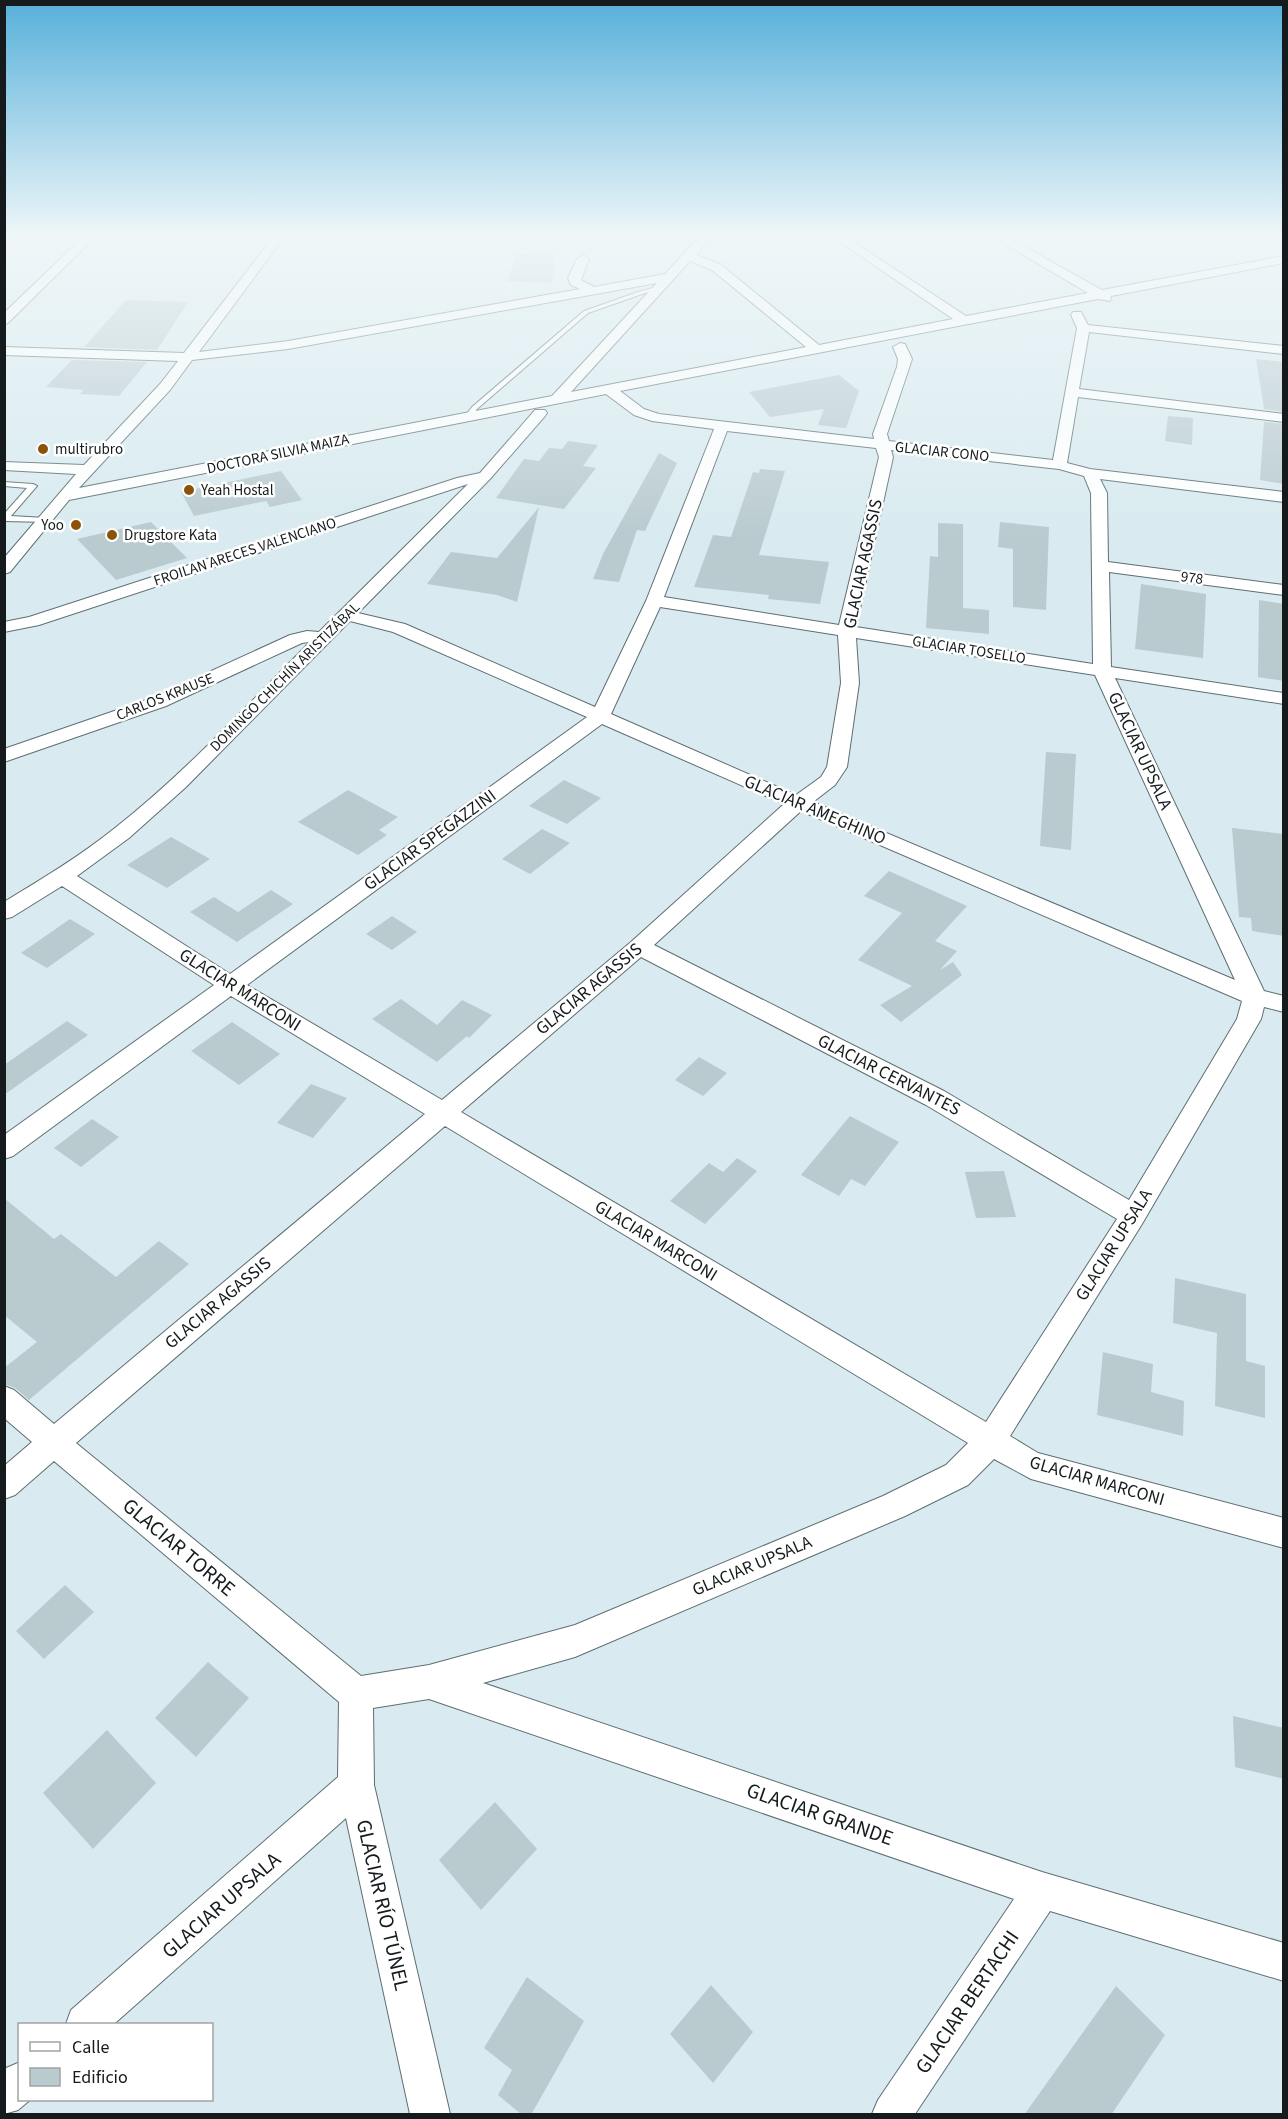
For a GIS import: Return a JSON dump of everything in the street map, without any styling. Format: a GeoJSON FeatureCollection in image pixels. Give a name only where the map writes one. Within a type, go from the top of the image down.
{"type":"FeatureCollection","features":[{"type":"Feature","properties":{"kind":"street"},"geometry":{"type":"LineString","coordinates":[[4,569],[64,496],[165,387],[187,357],[215,336]]}},
{"type":"Feature","properties":{"kind":"street"},"geometry":{"type":"LineString","coordinates":[[236,336],[267,347]]}},
{"type":"Feature","properties":{"kind":"street"},"geometry":{"type":"LineString","coordinates":[[4,351],[187,357],[331,336]]}},
{"type":"Feature","properties":{"kind":"street"},"geometry":{"type":"LineString","coordinates":[[557,399],[616,336]]}},
{"type":"Feature","properties":{"kind":"street"},"geometry":{"type":"LineString","coordinates":[[800,336],[816,349]]}},
{"type":"Feature","properties":{"kind":"street","name":"DOCTORA SILVIA MAIZA"},"geometry":{"type":"LineString","coordinates":[[64,496],[882,336]]}},
{"type":"Feature","properties":{"kind":"street"},"geometry":{"type":"LineString","coordinates":[[796,367],[956,336]]}},
{"type":"Feature","properties":{"kind":"street"},"geometry":{"type":"LineString","coordinates":[[1059,465],[1081,336]]}},
{"type":"Feature","properties":{"kind":"street"},"geometry":{"type":"LineString","coordinates":[[1161,336],[1284,350]]}},
{"type":"Feature","properties":{"kind":"street"},"geometry":{"type":"LineString","coordinates":[[165,387],[196,370],[267,347]]}},
{"type":"Feature","properties":{"kind":"street","name":"GLACIAR AGASSIS"},"geometry":{"type":"LineString","coordinates":[[4,1485],[639,947],[798,803],[828,781],[837,767],[850,683],[847,631],[849,613],[886,457],[880,434],[904,367],[905,359],[900,347]]}},
{"type":"Feature","properties":{"kind":"street","name":"GLACIAR CONO"},"geometry":{"type":"LineString","coordinates":[[608,389],[622,401],[647,415],[722,426],[1059,465],[1090,472],[1284,498]]}},
{"type":"Feature","properties":{"kind":"street"},"geometry":{"type":"LineString","coordinates":[[1070,392],[1284,418]]}},
{"type":"Feature","properties":{"kind":"street","name":"DOCTORA SILVIA MAIZA"},"geometry":{"type":"LineString","coordinates":[[491,412],[540,413],[645,396]]}},
{"type":"Feature","properties":{"kind":"street","name":"DOMINGO CHICHÍN ARISTIZÁBAL"},"geometry":{"type":"LineString","coordinates":[[4,912],[62,876],[122,833],[151,808],[485,476],[540,413]]}},
{"type":"Feature","properties":{"kind":"street","name":"GLACIAR SPEGAZZINI"},"geometry":{"type":"LineString","coordinates":[[4,1149],[600,717],[654,601],[722,426]]}},
{"type":"Feature","properties":{"kind":"street"},"geometry":{"type":"LineString","coordinates":[[4,466],[89,470]]}},
{"type":"Feature","properties":{"kind":"street","name":"GLACIAR UPSALA"},"geometry":{"type":"LineString","coordinates":[[429,1682],[575,1641],[894,1506],[957,1475],[990,1442],[1133,1215],[1249,1019],[1255,997],[1102,670],[1099,493],[1090,472]]}},
{"type":"Feature","properties":{"kind":"street","name":"FROILAN ARECES VALENCIANO"},"geometry":{"type":"LineString","coordinates":[[4,627],[33,621],[485,476]]}},
{"type":"Feature","properties":{"kind":"street","name":"978"},"geometry":{"type":"LineString","coordinates":[[1100,566],[1284,591]]}},
{"type":"Feature","properties":{"kind":"street","name":"GLACIAR TOSELLO"},"geometry":{"type":"LineString","coordinates":[[654,601],[1284,699]]}},
{"type":"Feature","properties":{"kind":"street","name":"GLACIAR AMEGHINO"},"geometry":{"type":"LineString","coordinates":[[346,615],[399,628],[798,803],[1255,997],[1284,1004]]}},
{"type":"Feature","properties":{"kind":"street","name":"CARLOS KRAUSE"},"geometry":{"type":"LineString","coordinates":[[4,756],[159,702],[296,639],[307,636],[324,638]]}},
{"type":"Feature","properties":{"kind":"street","name":"GLACIAR MARCONI"},"geometry":{"type":"LineString","coordinates":[[62,876],[230,984],[441,1113],[1031,1465],[1284,1533]]}},
{"type":"Feature","properties":{"kind":"street","name":"GLACIAR CERVANTES"},"geometry":{"type":"LineString","coordinates":[[639,947],[935,1098],[1133,1215]]}},
{"type":"Feature","properties":{"kind":"street","name":"GLACIAR TORRE"},"geometry":{"type":"LineString","coordinates":[[4,1399],[356,1694]]}},
{"type":"Feature","properties":{"kind":"street","name":"GLACIAR GRANDE"},"geometry":{"type":"LineString","coordinates":[[356,1694],[429,1682],[1042,1890],[1284,1962]]}},
{"type":"Feature","properties":{"kind":"street","name":"GLACIAR RÍO TÚNEL"},"geometry":{"type":"LineString","coordinates":[[356,1694],[356,1785],[430,2115]]}},
{"type":"Feature","properties":{"kind":"street","name":"GLACIAR UPSALA"},"geometry":{"type":"LineString","coordinates":[[87,2023],[356,1785]]}},
{"type":"Feature","properties":{"kind":"street","name":"GLACIAR BERTACHI"},"geometry":{"type":"LineString","coordinates":[[892,2115],[1042,1890]]}},
{"type":"Feature","properties":{"kind":"street"},"geometry":{"type":"LineString","coordinates":[[4,2096],[18,2084]]}},
{"type":"Feature","properties":{"kind":"lane"},"geometry":{"type":"LineString","coordinates":[[470,416],[474,408],[558,336]]}},
{"type":"Feature","properties":{"kind":"lane"},"geometry":{"type":"LineString","coordinates":[[4,484],[33,486],[5,518]]}},
{"type":"Feature","properties":{"kind":"lane"},"geometry":{"type":"LineString","coordinates":[[5,518],[45,520]]}},
{"type":"Feature","properties":{"kind":"building"},"geometry":{"type":"Polygon","coordinates":[[[94,336],[166,336],[157,350],[84,347],[94,336]]]}},
{"type":"Feature","properties":{"kind":"building"},"geometry":{"type":"Polygon","coordinates":[[[1256,359],[1284,362],[1284,412],[1264,409],[1256,359]]]}},
{"type":"Feature","properties":{"kind":"building"},"geometry":{"type":"Polygon","coordinates":[[[72,360],[147,362],[119,396],[80,394],[84,390],[46,387],[72,360]]]}},
{"type":"Feature","properties":{"kind":"building"},"geometry":{"type":"Polygon","coordinates":[[[839,375],[859,391],[846,428],[818,425],[824,409],[770,417],[749,392],[839,375]]]}},
{"type":"Feature","properties":{"kind":"building"},"geometry":{"type":"Polygon","coordinates":[[[1168,416],[1193,418],[1192,445],[1165,441],[1168,416]]]}},
{"type":"Feature","properties":{"kind":"building"},"geometry":{"type":"Polygon","coordinates":[[[1264,422],[1284,424],[1284,484],[1260,480],[1264,422]]]}},
{"type":"Feature","properties":{"kind":"building"},"geometry":{"type":"Polygon","coordinates":[[[568,441],[598,445],[583,466],[596,468],[564,509],[496,498],[524,459],[539,461],[549,448],[562,449],[568,441]]]}},
{"type":"Feature","properties":{"kind":"building"},"geometry":{"type":"Polygon","coordinates":[[[659,453],[677,463],[645,531],[637,530],[619,582],[593,579],[603,554],[659,453]]]}},
{"type":"Feature","properties":{"kind":"building"},"geometry":{"type":"Polygon","coordinates":[[[760,469],[785,471],[759,555],[829,562],[820,604],[768,599],[769,595],[694,587],[713,535],[731,537],[753,472],[759,473],[760,469]]]}},
{"type":"Feature","properties":{"kind":"building"},"geometry":{"type":"Polygon","coordinates":[[[281,471],[302,500],[270,507],[266,501],[194,516],[181,492],[281,471]]]}},
{"type":"Feature","properties":{"kind":"building"},"geometry":{"type":"Polygon","coordinates":[[[539,507],[517,602],[497,595],[427,584],[451,552],[497,558],[539,507]]]}},
{"type":"Feature","properties":{"kind":"building"},"geometry":{"type":"Polygon","coordinates":[[[151,522],[187,558],[116,580],[77,539],[151,522]]]}},
{"type":"Feature","properties":{"kind":"building"},"geometry":{"type":"Polygon","coordinates":[[[1000,522],[1049,527],[1046,610],[1013,607],[1013,549],[998,547],[1000,522]]]}},
{"type":"Feature","properties":{"kind":"building"},"geometry":{"type":"Polygon","coordinates":[[[938,523],[963,524],[963,608],[989,610],[989,634],[926,628],[930,556],[938,557],[938,523]]]}},
{"type":"Feature","properties":{"kind":"building"},"geometry":{"type":"Polygon","coordinates":[[[1141,584],[1206,594],[1203,658],[1135,649],[1141,584]]]}},
{"type":"Feature","properties":{"kind":"building"},"geometry":{"type":"Polygon","coordinates":[[[1259,600],[1284,604],[1284,681],[1258,677],[1259,600]]]}},
{"type":"Feature","properties":{"kind":"building"},"geometry":{"type":"Polygon","coordinates":[[[1046,752],[1076,754],[1071,850],[1040,846],[1046,752]]]}},
{"type":"Feature","properties":{"kind":"building"},"geometry":{"type":"Polygon","coordinates":[[[564,780],[601,798],[567,824],[529,806],[564,780]]]}},
{"type":"Feature","properties":{"kind":"building"},"geometry":{"type":"Polygon","coordinates":[[[348,790],[398,817],[379,830],[387,835],[358,855],[298,822],[348,790]]]}},
{"type":"Feature","properties":{"kind":"building"},"geometry":{"type":"Polygon","coordinates":[[[1232,828],[1284,834],[1284,936],[1252,931],[1251,918],[1239,917],[1232,828]]]}},
{"type":"Feature","properties":{"kind":"building"},"geometry":{"type":"Polygon","coordinates":[[[542,829],[570,843],[530,874],[502,859],[542,829]]]}},
{"type":"Feature","properties":{"kind":"building"},"geometry":{"type":"Polygon","coordinates":[[[171,837],[210,859],[167,888],[127,865],[171,837]]]}},
{"type":"Feature","properties":{"kind":"building"},"geometry":{"type":"Polygon","coordinates":[[[889,871],[967,906],[935,941],[957,951],[940,970],[953,962],[962,975],[901,1022],[880,1005],[912,986],[858,960],[902,913],[864,896],[889,871]]]}},
{"type":"Feature","properties":{"kind":"building"},"geometry":{"type":"Polygon","coordinates":[[[271,890],[293,904],[237,942],[190,912],[214,897],[238,912],[271,890]]]}},
{"type":"Feature","properties":{"kind":"building"},"geometry":{"type":"Polygon","coordinates":[[[392,916],[417,932],[392,950],[366,934],[392,916]]]}},
{"type":"Feature","properties":{"kind":"building"},"geometry":{"type":"Polygon","coordinates":[[[70,919],[95,934],[47,968],[21,953],[70,919]]]}},
{"type":"Feature","properties":{"kind":"building"},"geometry":{"type":"Polygon","coordinates":[[[401,999],[437,1025],[462,1000],[492,1015],[469,1038],[467,1036],[437,1062],[372,1019],[401,999]]]}},
{"type":"Feature","properties":{"kind":"building"},"geometry":{"type":"Polygon","coordinates":[[[67,1021],[88,1035],[4,1095],[4,1065],[67,1021]]]}},
{"type":"Feature","properties":{"kind":"building"},"geometry":{"type":"Polygon","coordinates":[[[232,1022],[280,1054],[239,1085],[191,1051],[232,1022]]]}},
{"type":"Feature","properties":{"kind":"building"},"geometry":{"type":"Polygon","coordinates":[[[699,1057],[727,1073],[703,1096],[675,1080],[699,1057]]]}},
{"type":"Feature","properties":{"kind":"building"},"geometry":{"type":"Polygon","coordinates":[[[311,1084],[347,1098],[313,1138],[277,1123],[311,1084]]]}},
{"type":"Feature","properties":{"kind":"building"},"geometry":{"type":"Polygon","coordinates":[[[850,1116],[899,1142],[865,1186],[851,1179],[839,1196],[801,1175],[850,1116]]]}},
{"type":"Feature","properties":{"kind":"building"},"geometry":{"type":"Polygon","coordinates":[[[92,1119],[119,1137],[81,1167],[54,1148],[92,1119]]]}},
{"type":"Feature","properties":{"kind":"building"},"geometry":{"type":"Polygon","coordinates":[[[737,1158],[757,1171],[705,1224],[670,1201],[709,1163],[723,1172],[737,1158]]]}},
{"type":"Feature","properties":{"kind":"building"},"geometry":{"type":"Polygon","coordinates":[[[1004,1171],[1016,1217],[976,1218],[965,1172],[1004,1171]]]}},
{"type":"Feature","properties":{"kind":"building"},"geometry":{"type":"Polygon","coordinates":[[[4,1198],[54,1239],[61,1234],[116,1277],[159,1241],[189,1264],[29,1400],[15,1388],[4,1384],[4,1368],[37,1342],[4,1315],[4,1198]]]}},
{"type":"Feature","properties":{"kind":"building"},"geometry":{"type":"Polygon","coordinates":[[[1175,1278],[1246,1294],[1246,1361],[1265,1366],[1265,1418],[1215,1406],[1217,1333],[1173,1323],[1175,1278]]]}},
{"type":"Feature","properties":{"kind":"building"},"geometry":{"type":"Polygon","coordinates":[[[1103,1352],[1153,1364],[1151,1392],[1184,1401],[1183,1436],[1097,1415],[1103,1352]]]}},
{"type":"Feature","properties":{"kind":"building"},"geometry":{"type":"Polygon","coordinates":[[[65,1585],[94,1612],[44,1659],[16,1631],[65,1585]]]}},
{"type":"Feature","properties":{"kind":"building"},"geometry":{"type":"Polygon","coordinates":[[[208,1662],[249,1698],[196,1757],[155,1718],[208,1662]]]}},
{"type":"Feature","properties":{"kind":"building"},"geometry":{"type":"Polygon","coordinates":[[[1233,1716],[1284,1728],[1284,1779],[1235,1767],[1233,1716]]]}},
{"type":"Feature","properties":{"kind":"building"},"geometry":{"type":"Polygon","coordinates":[[[107,1730],[156,1783],[93,1849],[43,1793],[107,1730]]]}},
{"type":"Feature","properties":{"kind":"building"},"geometry":{"type":"Polygon","coordinates":[[[495,1802],[537,1849],[481,1910],[439,1860],[495,1802]]]}},
{"type":"Feature","properties":{"kind":"building"},"geometry":{"type":"Polygon","coordinates":[[[527,1977],[584,2021],[531,2115],[522,2115],[498,2095],[512,2070],[484,2048],[527,1977]]]}},
{"type":"Feature","properties":{"kind":"building"},"geometry":{"type":"Polygon","coordinates":[[[711,1985],[753,2032],[713,2083],[670,2034],[711,1985]]]}},
{"type":"Feature","properties":{"kind":"building"},"geometry":{"type":"Polygon","coordinates":[[[1116,1986],[1165,2035],[1111,2115],[1024,2115],[1116,1986]]]}},
{"type":"Feature","properties":{"kind":"place","name":"multirubro"},"geometry":{"type":"Point","coordinates":[43,449]}},
{"type":"Feature","properties":{"kind":"place","name":"Yeah Hostal"},"geometry":{"type":"Point","coordinates":[189,490]}},
{"type":"Feature","properties":{"kind":"place","name":"Yoo"},"geometry":{"type":"Point","coordinates":[76,525]}},
{"type":"Feature","properties":{"kind":"place","name":"Drugstore Kata"},"geometry":{"type":"Point","coordinates":[112,535]}}]}
